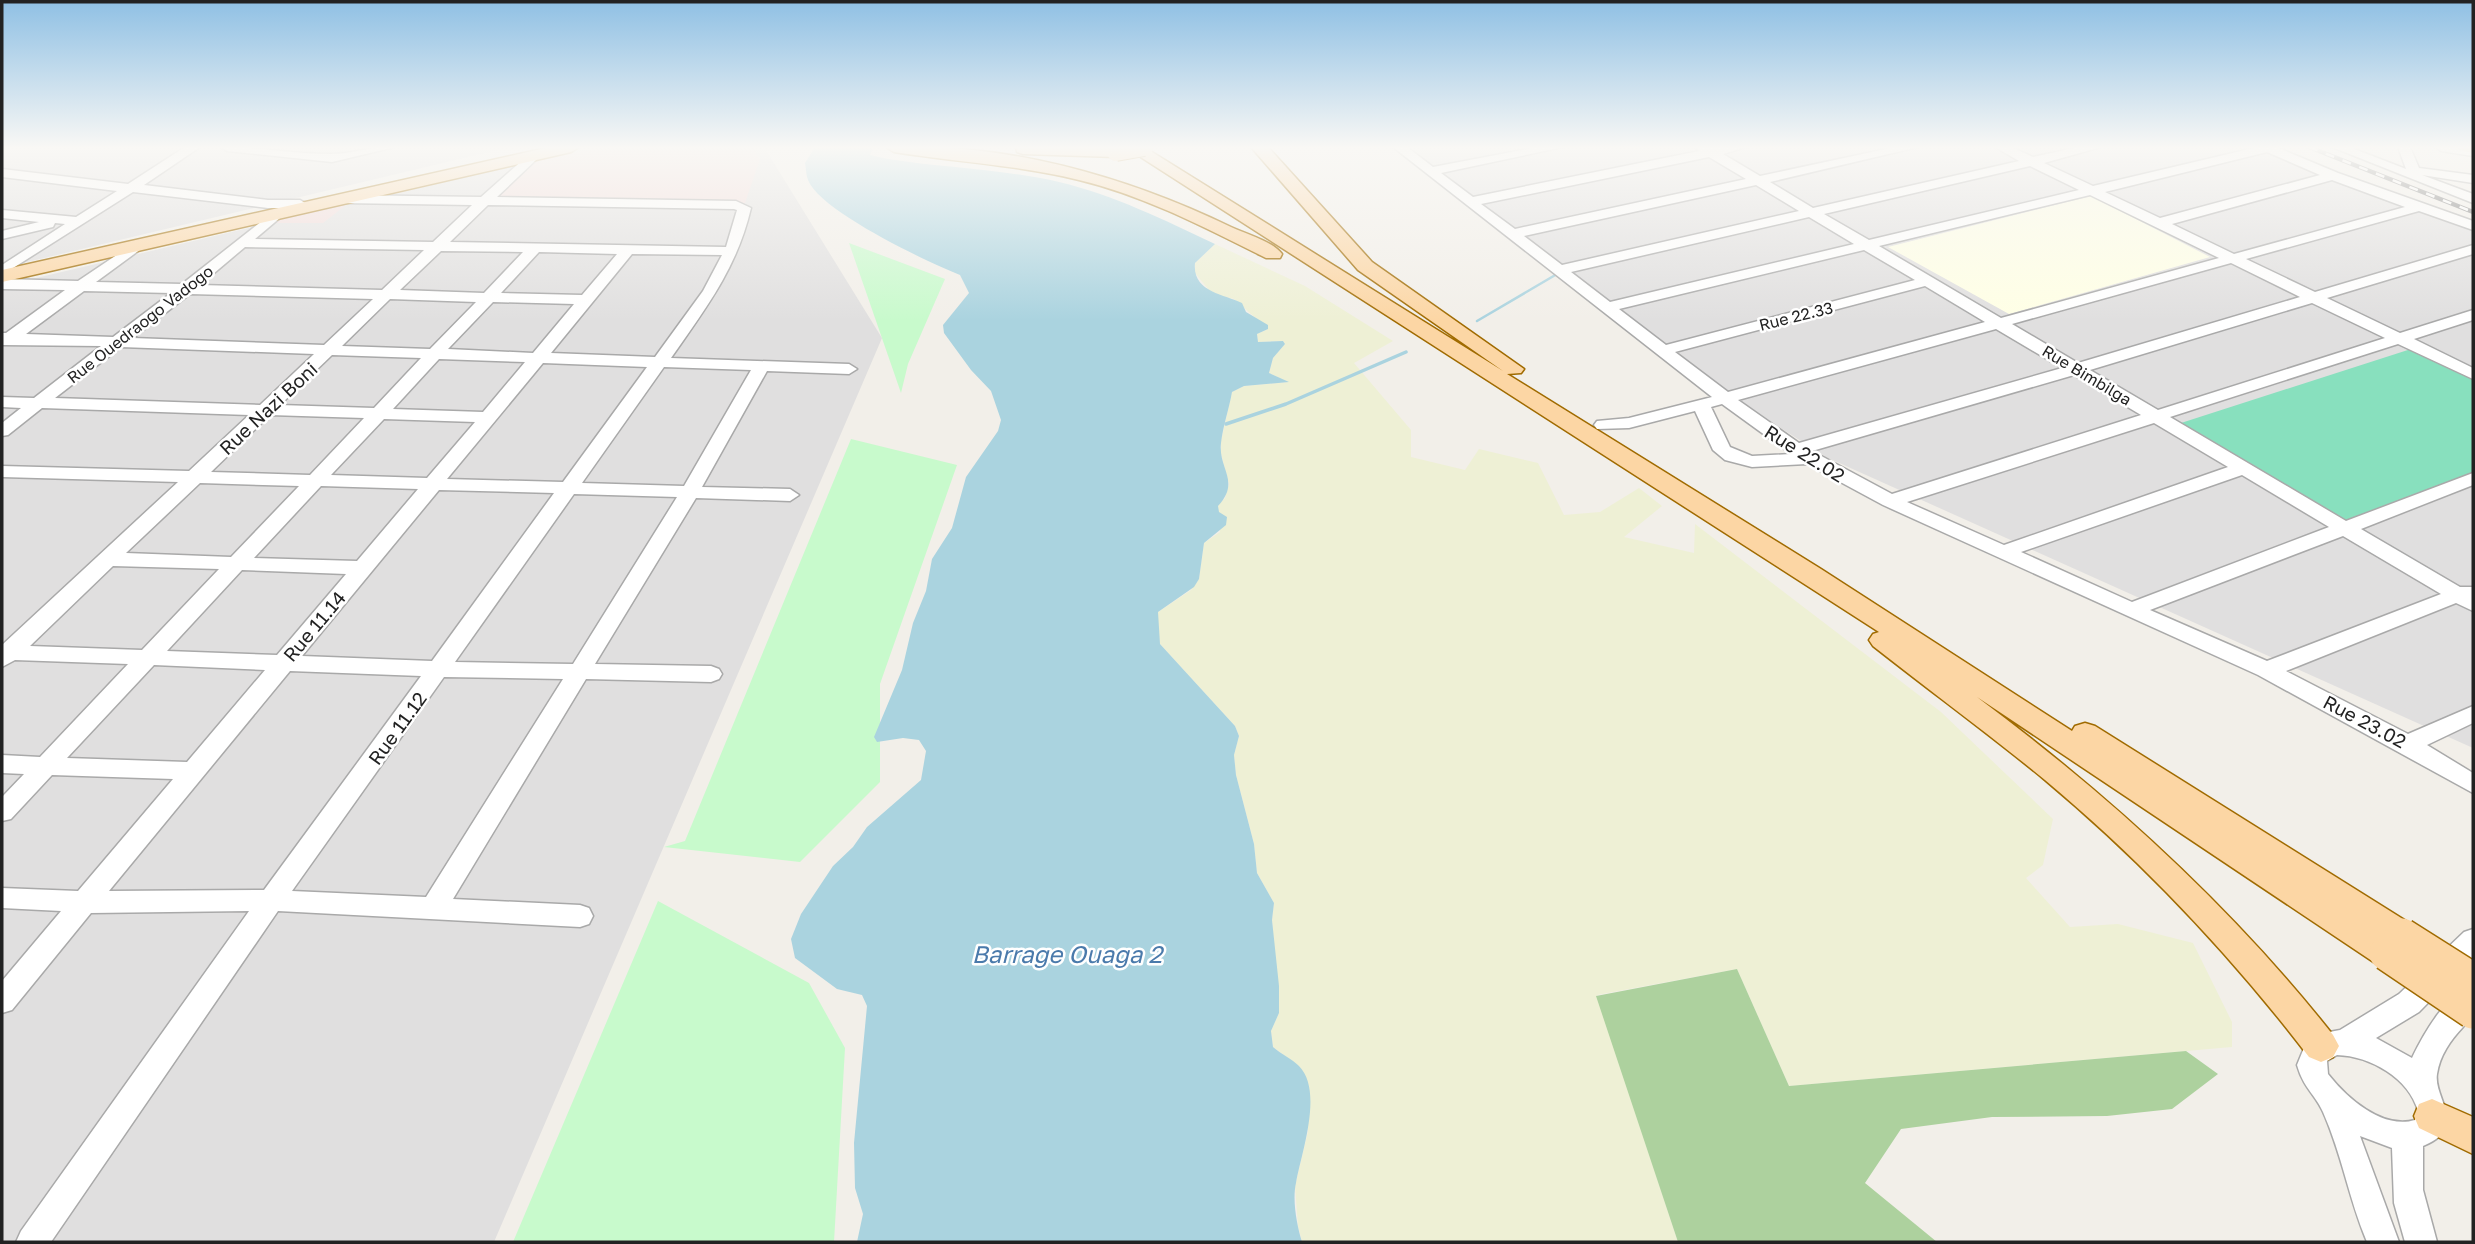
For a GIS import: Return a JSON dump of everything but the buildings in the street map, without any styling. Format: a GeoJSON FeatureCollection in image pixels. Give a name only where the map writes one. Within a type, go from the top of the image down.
{"type":"FeatureCollection","features":[{"type":"Feature","properties":{"kind":"main road"},"geometry":{"type":"LineString","coordinates":[[2,273],[294,205]]}},
{"type":"Feature","properties":{"kind":"main road"},"geometry":{"type":"LineString","coordinates":[[2,273],[136,246],[268,210],[299,205]]}},
{"type":"Feature","properties":{"kind":"main road"},"geometry":{"type":"LineString","coordinates":[[1167,205],[1345,291],[1428,343],[1496,376]]}},
{"type":"Feature","properties":{"kind":"main road"},"geometry":{"type":"LineString","coordinates":[[1197,205],[1287,246]]}},
{"type":"Feature","properties":{"kind":"main road"},"geometry":{"type":"LineString","coordinates":[[1215,205],[1287,246],[1496,376],[2394,944],[2473,981]]}},
{"type":"Feature","properties":{"kind":"main road"},"geometry":{"type":"LineString","coordinates":[[1249,205],[1604,425],[2394,944],[2473,1011]]}},
{"type":"Feature","properties":{"kind":"main road"},"geometry":{"type":"LineString","coordinates":[[1311,205],[1365,266],[1518,372]]}},
{"type":"Feature","properties":{"kind":"main road"},"geometry":{"type":"LineString","coordinates":[[1716,514],[2056,773],[2161,867],[2290,1005],[2333,1044]]}},
{"type":"Feature","properties":{"kind":"main road"},"geometry":{"type":"LineString","coordinates":[[2421,1112],[2473,1136]]}},
{"type":"Feature","properties":{"kind":"street"},"geometry":{"type":"LineString","coordinates":[[2,273],[70,221],[98,205]]}},
{"type":"Feature","properties":{"kind":"street"},"geometry":{"type":"LineString","coordinates":[[238,205],[268,210]]}},
{"type":"Feature","properties":{"kind":"street","name":"Rue Nazi Boni"},"geometry":{"type":"LineString","coordinates":[[5,655],[483,205]]}},
{"type":"Feature","properties":{"kind":"street","name":"Rue 11.12"},"geometry":{"type":"LineString","coordinates":[[32,1242],[271,900],[710,292],[732,251],[742,206],[694,205]]}},
{"type":"Feature","properties":{"kind":"street","name":"Rue 22.02"},"geometry":{"type":"LineString","coordinates":[[1474,205],[1803,454],[1890,501],[2266,670]]}},
{"type":"Feature","properties":{"kind":"street"},"geometry":{"type":"LineString","coordinates":[[1513,234],[1644,205]]}},
{"type":"Feature","properties":{"kind":"street","name":"Rue Bimbilga"},"geometry":{"type":"LineString","coordinates":[[1800,205],[2345,528],[2468,596]]}},
{"type":"Feature","properties":{"kind":"street"},"geometry":{"type":"LineString","coordinates":[[1560,270],[1847,205]]}},
{"type":"Feature","properties":{"kind":"street"},"geometry":{"type":"LineString","coordinates":[[1608,307],[2035,205]]}},
{"type":"Feature","properties":{"kind":"street"},"geometry":{"type":"LineString","coordinates":[[2121,205],[2473,374]]}},
{"type":"Feature","properties":{"kind":"street"},"geometry":{"type":"LineString","coordinates":[[2158,223],[2225,205]]}},
{"type":"Feature","properties":{"kind":"street"},"geometry":{"type":"LineString","coordinates":[[1604,425],[1629,423],[1727,398],[2000,324],[2230,257],[2423,206],[2473,226]]}},
{"type":"Feature","properties":{"kind":"street","name":"Rue Ouedraogo Vadogo"},"geometry":{"type":"LineString","coordinates":[[2,431],[244,243],[268,210]]}},
{"type":"Feature","properties":{"kind":"street"},"geometry":{"type":"LineString","coordinates":[[2,214],[70,221]]}},
{"type":"Feature","properties":{"kind":"street"},"geometry":{"type":"LineString","coordinates":[[2,234],[70,221]]}},
{"type":"Feature","properties":{"kind":"street"},"geometry":{"type":"LineString","coordinates":[[244,243],[732,251]]}},
{"type":"Feature","properties":{"kind":"street"},"geometry":{"type":"LineString","coordinates":[[4,340],[85,286],[136,246]]}},
{"type":"Feature","properties":{"kind":"street"},"geometry":{"type":"LineString","coordinates":[[2,811],[534,249]]}},
{"type":"Feature","properties":{"kind":"street"},"geometry":{"type":"LineString","coordinates":[[1700,403],[1722,450],[1735,459],[1745,462],[1803,454],[2473,249]]}},
{"type":"Feature","properties":{"kind":"street","name":"Rue 11.14"},"geometry":{"type":"LineString","coordinates":[[2,1001],[627,251]]}},
{"type":"Feature","properties":{"kind":"street","name":"Rue 22.33"},"geometry":{"type":"LineString","coordinates":[[1664,350],[1928,281]]}},
{"type":"Feature","properties":{"kind":"street"},"geometry":{"type":"LineString","coordinates":[[2,284],[586,300]]}},
{"type":"Feature","properties":{"kind":"street"},"geometry":{"type":"LineString","coordinates":[[1890,501],[2402,340],[2473,315]]}},
{"type":"Feature","properties":{"kind":"street"},"geometry":{"type":"LineString","coordinates":[[4,340],[849,369]]}},
{"type":"Feature","properties":{"kind":"street"},"geometry":{"type":"LineString","coordinates":[[434,907],[576,671],[688,493],[762,366]]}},
{"type":"Feature","properties":{"kind":"street"},"geometry":{"type":"LineString","coordinates":[[2,402],[268,408],[491,417]]}},
{"type":"Feature","properties":{"kind":"street"},"geometry":{"type":"LineString","coordinates":[[2002,552],[2244,468]]}},
{"type":"Feature","properties":{"kind":"street"},"geometry":{"type":"LineString","coordinates":[[2,471],[566,491],[790,495]]}},
{"type":"Feature","properties":{"kind":"street"},"geometry":{"type":"LineString","coordinates":[[2130,610],[2473,479]]}},
{"type":"Feature","properties":{"kind":"street"},"geometry":{"type":"LineString","coordinates":[[108,559],[362,568]]}},
{"type":"Feature","properties":{"kind":"street"},"geometry":{"type":"LineString","coordinates":[[2266,670],[2468,596]]}},
{"type":"Feature","properties":{"kind":"street"},"geometry":{"type":"LineString","coordinates":[[5,655],[147,657],[440,669],[711,674]]}},
{"type":"Feature","properties":{"kind":"street","name":"Rue 23.02"},"geometry":{"type":"LineString","coordinates":[[2266,670],[2408,744],[2469,783]]}},
{"type":"Feature","properties":{"kind":"street"},"geometry":{"type":"LineString","coordinates":[[2408,744],[2473,714]]}},
{"type":"Feature","properties":{"kind":"street"},"geometry":{"type":"LineString","coordinates":[[2,764],[192,771]]}},
{"type":"Feature","properties":{"kind":"street"},"geometry":{"type":"LineString","coordinates":[[2,898],[84,902],[271,900],[580,916]]}},
{"type":"Feature","properties":{"kind":"street"},"geometry":{"type":"LineString","coordinates":[[2421,1112],[2381,1133],[2360,1124],[2335,1105],[2316,1082],[2312,1067],[2314,1055],[2409,1003],[2473,940]]}},
{"type":"Feature","properties":{"kind":"street"},"geometry":{"type":"LineString","coordinates":[[2421,1242],[2413,1222],[2405,1161],[2421,1112],[2423,1063],[2446,1025],[2473,997]]}},
{"type":"Feature","properties":{"kind":"street"},"geometry":{"type":"LineString","coordinates":[[2333,1044],[2369,1047],[2388,1056],[2421,1112]]}},
{"type":"Feature","properties":{"kind":"street"},"geometry":{"type":"LineString","coordinates":[[2335,1105],[2370,1213],[2383,1242]]}},
{"type":"Feature","properties":{"kind":"shaded area"},"geometry":{"type":"Polygon","coordinates":[[[2,205],[266,205],[2,268],[2,205]]]}},
{"type":"Feature","properties":{"kind":"shaded area"},"geometry":{"type":"Polygon","coordinates":[[[333,205],[346,205],[323,223],[274,223],[280,217],[333,205]]]}},
{"type":"Feature","properties":{"kind":"shaded area"},"geometry":{"type":"Polygon","coordinates":[[[347,205],[800,205],[882,338],[494,1242],[2,1242],[2,286],[347,205]]]}},
{"type":"Feature","properties":{"kind":"shaded area"},"geometry":{"type":"Polygon","coordinates":[[[1484,205],[2415,205],[2473,229],[2473,748],[1826,457],[1743,404],[1484,205]]]}},
{"type":"Feature","properties":{"kind":"shaded area"},"geometry":{"type":"Polygon","coordinates":[[[2055,205],[2109,205],[2210,257],[2009,314],[1888,247],[2055,205]]]}},
{"type":"Feature","properties":{"kind":"shaded area"},"geometry":{"type":"Polygon","coordinates":[[[1215,244],[1305,286],[1393,341],[1354,363],[1411,430],[1411,457],[1465,470],[1479,449],[1538,463],[1564,515],[1600,512],[1639,488],[1662,506],[1624,537],[1694,553],[1695,524],[1941,712],[2053,819],[2043,865],[2026,878],[2070,927],[2118,924],[2193,943],[2232,1022],[2232,1047],[1789,1086],[1737,969],[1597,995],[1678,1242],[1302,1242],[1295,1186],[1308,1131],[1300,1067],[1273,1047],[1271,1031],[1279,1013],[1272,920],[1274,903],[1257,873],[1254,844],[1236,775],[1234,755],[1239,736],[1235,726],[1160,644],[1157,626],[1158,612],[1191,590],[1199,579],[1204,543],[1220,532],[1218,505],[1225,498],[1229,484],[1221,454],[1221,441],[1232,392],[1244,386],[1288,382],[1269,373],[1273,358],[1285,344],[1283,341],[1258,342],[1257,334],[1268,329],[1234,299],[1212,294],[1195,273],[1195,263],[1215,244]]]}},
{"type":"Feature","properties":{"kind":"green space"},"geometry":{"type":"Polygon","coordinates":[[[849,243],[945,279],[908,364],[901,393],[849,243]]]}},
{"type":"Feature","properties":{"kind":"green space"},"geometry":{"type":"Polygon","coordinates":[[[2411,349],[2473,379],[2473,473],[2346,520],[2181,423],[2411,349]]]}},
{"type":"Feature","properties":{"kind":"green space"},"geometry":{"type":"Polygon","coordinates":[[[851,439],[957,465],[880,684],[880,782],[800,862],[664,847],[685,841],[851,439]]]}},
{"type":"Feature","properties":{"kind":"green space"},"geometry":{"type":"Polygon","coordinates":[[[658,901],[809,983],[845,1048],[834,1242],[513,1242],[658,901]]]}},
{"type":"Feature","properties":{"kind":"green space"},"geometry":{"type":"Polygon","coordinates":[[[1737,969],[1789,1086],[2186,1051],[2218,1074],[2172,1109],[2107,1116],[1992,1117],[1901,1129],[1865,1183],[1937,1242],[1678,1242],[1596,996],[1737,969]]]}},
{"type":"Feature","properties":{"kind":"water","name":"Barrage Ouaga 2"},"geometry":{"type":"Polygon","coordinates":[[[1128,205],[1215,244],[1195,263],[1195,273],[1199,280],[1211,290],[1242,303],[1246,312],[1268,325],[1268,329],[1257,334],[1258,342],[1283,341],[1285,344],[1273,358],[1269,373],[1289,382],[1244,386],[1232,392],[1221,443],[1228,489],[1218,506],[1219,512],[1227,517],[1226,525],[1204,543],[1199,579],[1194,587],[1158,612],[1160,644],[1235,726],[1239,736],[1234,755],[1236,775],[1254,844],[1257,873],[1274,903],[1272,920],[1279,1013],[1271,1031],[1273,1047],[1299,1066],[1310,1091],[1309,1123],[1295,1190],[1302,1242],[857,1242],[863,1214],[855,1188],[854,1143],[867,1006],[862,995],[837,989],[795,958],[791,939],[801,914],[833,866],[853,847],[867,827],[921,780],[926,751],[919,740],[903,738],[877,742],[874,737],[902,670],[913,623],[926,591],[932,559],[952,528],[966,477],[998,431],[1001,420],[991,391],[971,370],[944,333],[943,325],[969,293],[960,275],[876,234],[832,206],[1128,205]]]}},
{"type":"Feature","properties":{"kind":"waterway"},"geometry":{"type":"LineString","coordinates":[[1477,321],[1557,274]]}},
{"type":"Feature","properties":{"kind":"waterway"},"geometry":{"type":"LineString","coordinates":[[1226,424],[1286,404],[1406,352]]}},
{"type":"Feature","properties":{"kind":"railway"},"geometry":{"type":"LineString","coordinates":[[2455,205],[2473,212]]}}]}
